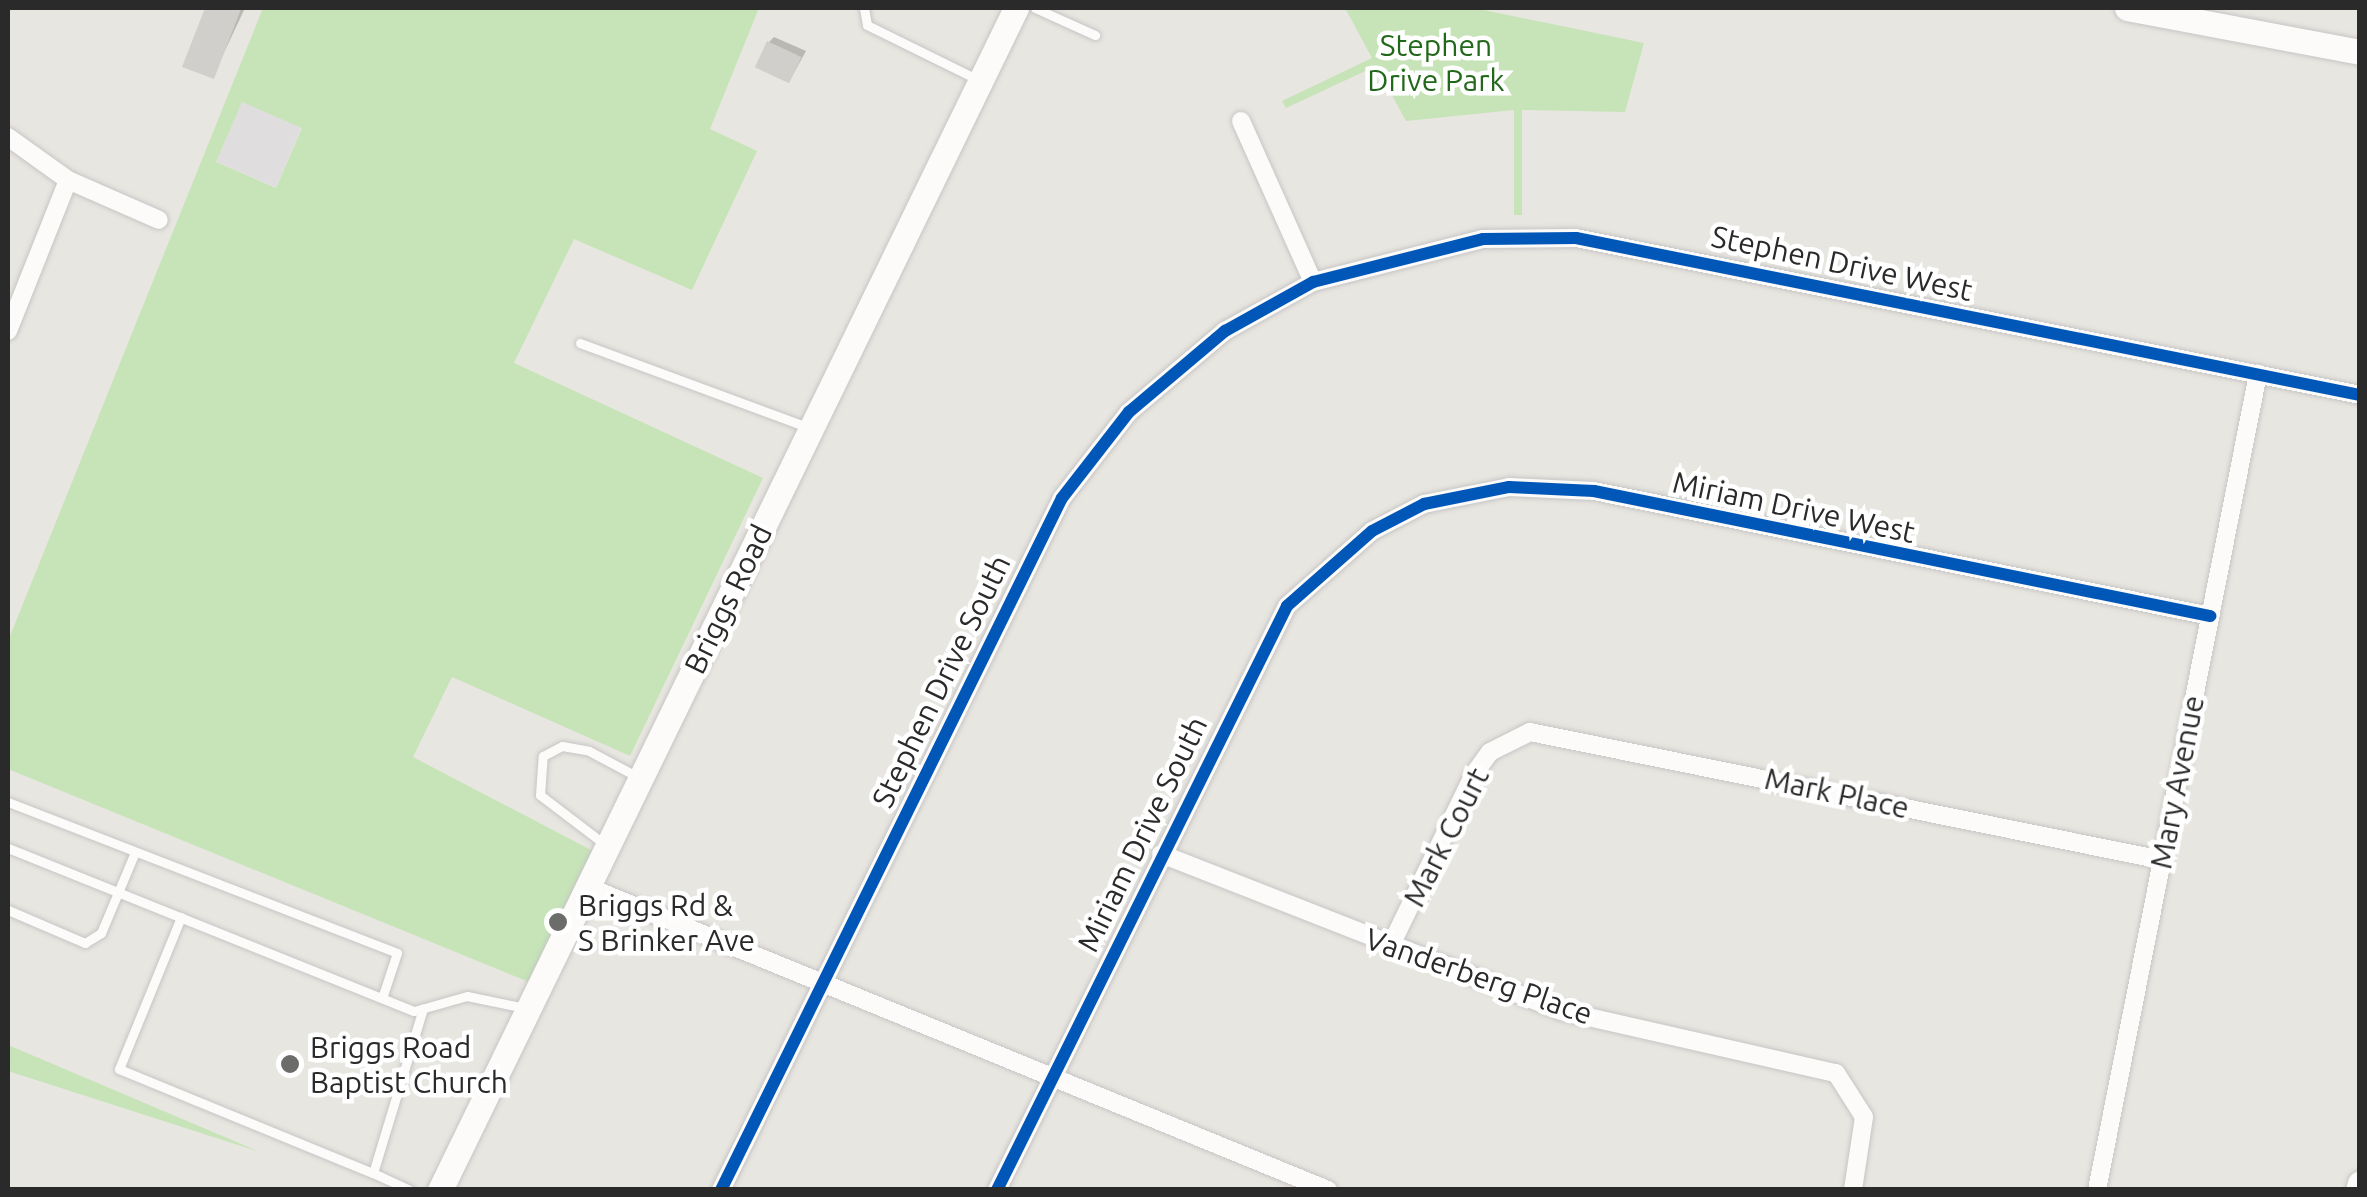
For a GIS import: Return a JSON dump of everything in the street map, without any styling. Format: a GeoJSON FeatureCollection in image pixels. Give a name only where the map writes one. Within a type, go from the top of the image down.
{"type":"FeatureCollection","features":[{"type":"Feature","properties":{"kind":"street","name":"Briggs Road"},"geometry":{"type":"LineString","coordinates":[[440,1190],[1016,8]]}},
{"type":"Feature","properties":{"kind":"street"},"geometry":{"type":"LineString","coordinates":[[2127,8],[2360,52]]}},
{"type":"Feature","properties":{"kind":"street"},"geometry":{"type":"LineString","coordinates":[[1241,122],[1313,282]]}},
{"type":"Feature","properties":{"kind":"street"},"geometry":{"type":"LineString","coordinates":[[8,137],[68,180],[159,220]]}},
{"type":"Feature","properties":{"kind":"street"},"geometry":{"type":"LineString","coordinates":[[8,332],[68,180]]}},
{"type":"Feature","properties":{"kind":"street","name":"Stephen Drive West"},"geometry":{"type":"LineString","coordinates":[[1313,282],[1482,239],[1576,238],[2360,395]]}},
{"type":"Feature","properties":{"kind":"street","name":"Stephen Drive South"},"geometry":{"type":"LineString","coordinates":[[721,1190],[1062,498],[1129,412],[1225,331],[1313,282]]}},
{"type":"Feature","properties":{"kind":"street","name":"Mary Avenue"},"geometry":{"type":"LineString","coordinates":[[2097,1190],[2258,374]]}},
{"type":"Feature","properties":{"kind":"street","name":"Miriam Drive West"},"geometry":{"type":"LineString","coordinates":[[1372,530],[1468,492],[1594,491],[2210,616]]}},
{"type":"Feature","properties":{"kind":"street","name":"Miriam Drive South"},"geometry":{"type":"LineString","coordinates":[[997,1190],[1287,606],[1372,530]]}},
{"type":"Feature","properties":{"kind":"street","name":"Mark Place"},"geometry":{"type":"LineString","coordinates":[[1512,736],[1547,733],[2162,860]]}},
{"type":"Feature","properties":{"kind":"street","name":"Mark Court"},"geometry":{"type":"LineString","coordinates":[[1390,947],[1474,774],[1512,736]]}},
{"type":"Feature","properties":{"kind":"street","name":"Vanderberg Place"},"geometry":{"type":"LineString","coordinates":[[1161,854],[1390,947],[1562,1011],[1809,1062],[1857,1094],[1864,1117],[1853,1190]]}},
{"type":"Feature","properties":{"kind":"street"},"geometry":{"type":"LineString","coordinates":[[588,888],[1328,1190]]}},
{"type":"Feature","properties":{"kind":"lane"},"geometry":{"type":"LineString","coordinates":[[864,8],[867,25],[980,80]]}},
{"type":"Feature","properties":{"kind":"lane"},"geometry":{"type":"LineString","coordinates":[[1036,8],[1095,35]]}},
{"type":"Feature","properties":{"kind":"lane"},"geometry":{"type":"LineString","coordinates":[[580,342],[810,428]]}},
{"type":"Feature","properties":{"kind":"lane"},"geometry":{"type":"LineString","coordinates":[[608,845],[540,795],[544,756],[562,746],[589,751],[640,779]]}},
{"type":"Feature","properties":{"kind":"lane"},"geometry":{"type":"LineString","coordinates":[[8,802],[397,953],[382,998]]}},
{"type":"Feature","properties":{"kind":"lane"},"geometry":{"type":"LineString","coordinates":[[8,848],[382,998],[423,1008],[467,996],[528,1010]]}},
{"type":"Feature","properties":{"kind":"lane"},"geometry":{"type":"LineString","coordinates":[[8,910],[85,943],[101,933],[135,852]]}},
{"type":"Feature","properties":{"kind":"lane"},"geometry":{"type":"LineString","coordinates":[[181,918],[119,1070],[410,1190]]}},
{"type":"Feature","properties":{"kind":"lane"},"geometry":{"type":"LineString","coordinates":[[372,1173],[423,1008]]}},
{"type":"Feature","properties":{"kind":"shaded area"},"geometry":{"type":"Polygon","coordinates":[[[242,101],[302,126],[276,187],[216,162],[242,101]]]}},
{"type":"Feature","properties":{"kind":"green space"},"geometry":{"type":"Polygon","coordinates":[[[263,8],[759,8],[710,129],[757,151],[692,290],[574,239],[514,363],[763,478],[630,756],[452,677],[413,757],[593,851],[529,982],[8,769],[8,641],[263,8]],[[242,102],[216,162],[276,188],[302,128],[242,102]]]}},
{"type":"Feature","properties":{"kind":"green space","name":"Stephen Drive Park"},"geometry":{"type":"Polygon","coordinates":[[[1345,8],[1474,8],[1644,43],[1625,112],[1522,110],[1522,215],[1514,215],[1514,110],[1406,121],[1376,66],[1286,108],[1282,101],[1372,58],[1345,8]]]}},
{"type":"Feature","properties":{"kind":"green space"},"geometry":{"type":"Polygon","coordinates":[[[8,1045],[260,1152],[8,1071],[8,1045]]]}},
{"type":"Feature","properties":{"kind":"building"},"geometry":{"type":"Polygon","coordinates":[[[205,8],[241,9],[214,79],[182,67],[205,8]]]}},
{"type":"Feature","properties":{"kind":"building"},"geometry":{"type":"Polygon","coordinates":[[[767,41],[801,57],[789,83],[755,67],[767,41]]]}},
{"type":"Feature","properties":{"kind":"cycle path"},"geometry":{"type":"LineString","coordinates":[[721,1190],[1062,498],[1129,412],[1225,331],[1313,282],[1483,239],[1576,238],[2360,395]]}},
{"type":"Feature","properties":{"kind":"cycle path"},"geometry":{"type":"LineString","coordinates":[[997,1190],[1287,606],[1372,531],[1424,504],[1509,487],[1594,491],[2210,616]]}},
{"type":"Feature","properties":{"kind":"place","name":"Briggs Rd & S Brinker Ave"},"geometry":{"type":"Point","coordinates":[558,922]}},
{"type":"Feature","properties":{"kind":"place","name":"Briggs Road Baptist Church"},"geometry":{"type":"Point","coordinates":[290,1064]}}]}
